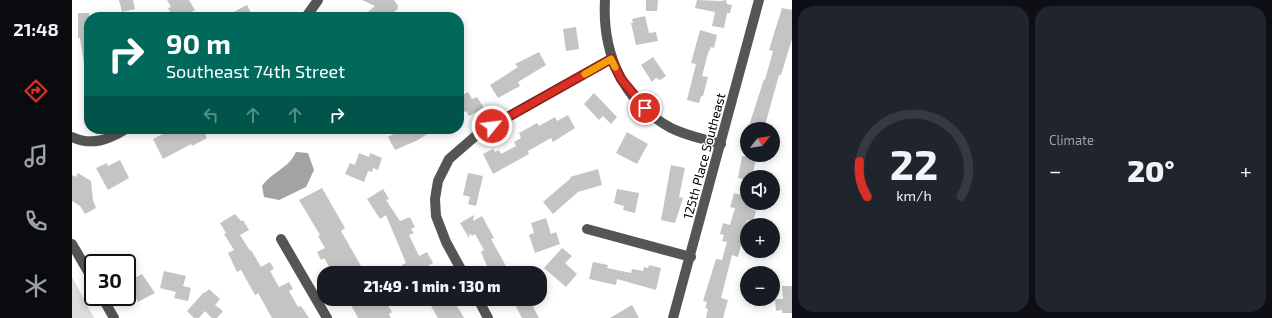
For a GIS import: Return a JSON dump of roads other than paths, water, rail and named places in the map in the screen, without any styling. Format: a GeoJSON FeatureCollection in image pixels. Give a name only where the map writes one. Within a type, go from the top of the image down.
{"type":"FeatureCollection","features":[{"type":"Feature","properties":{"kind":"street"},"geometry":{"type":"LineString","coordinates":[[310,12],[318,0]]}},
{"type":"Feature","properties":{"kind":"street"},"geometry":{"type":"LineString","coordinates":[[605,0],[606,34],[611,59],[621,79],[636,100],[653,116],[671,128],[688,135],[721,144]]}},
{"type":"Feature","properties":{"kind":"street","name":"125th Place Southeast"},"geometry":{"type":"LineString","coordinates":[[673,318],[691,257],[758,0]]}},
{"type":"Feature","properties":{"kind":"street"},"geometry":{"type":"LineString","coordinates":[[459,266],[443,236],[436,216],[435,199],[438,181],[449,158],[479,133],[611,59]]}},
{"type":"Feature","properties":{"kind":"street"},"geometry":{"type":"LineString","coordinates":[[72,136],[86,142],[96,142],[114,134]]}},
{"type":"Feature","properties":{"kind":"street"},"geometry":{"type":"LineString","coordinates":[[587,229],[691,257]]}},
{"type":"Feature","properties":{"kind":"street"},"geometry":{"type":"LineString","coordinates":[[281,239],[327,318]]}},
{"type":"Feature","properties":{"kind":"street"},"geometry":{"type":"LineString","coordinates":[[72,244],[84,265]]}},
{"type":"Feature","properties":{"kind":"street"},"geometry":{"type":"LineString","coordinates":[[107,306],[114,318]]}},
{"type":"Feature","properties":{"kind":"street"},"geometry":{"type":"LineString","coordinates":[[482,306],[488,318]]}}]}
